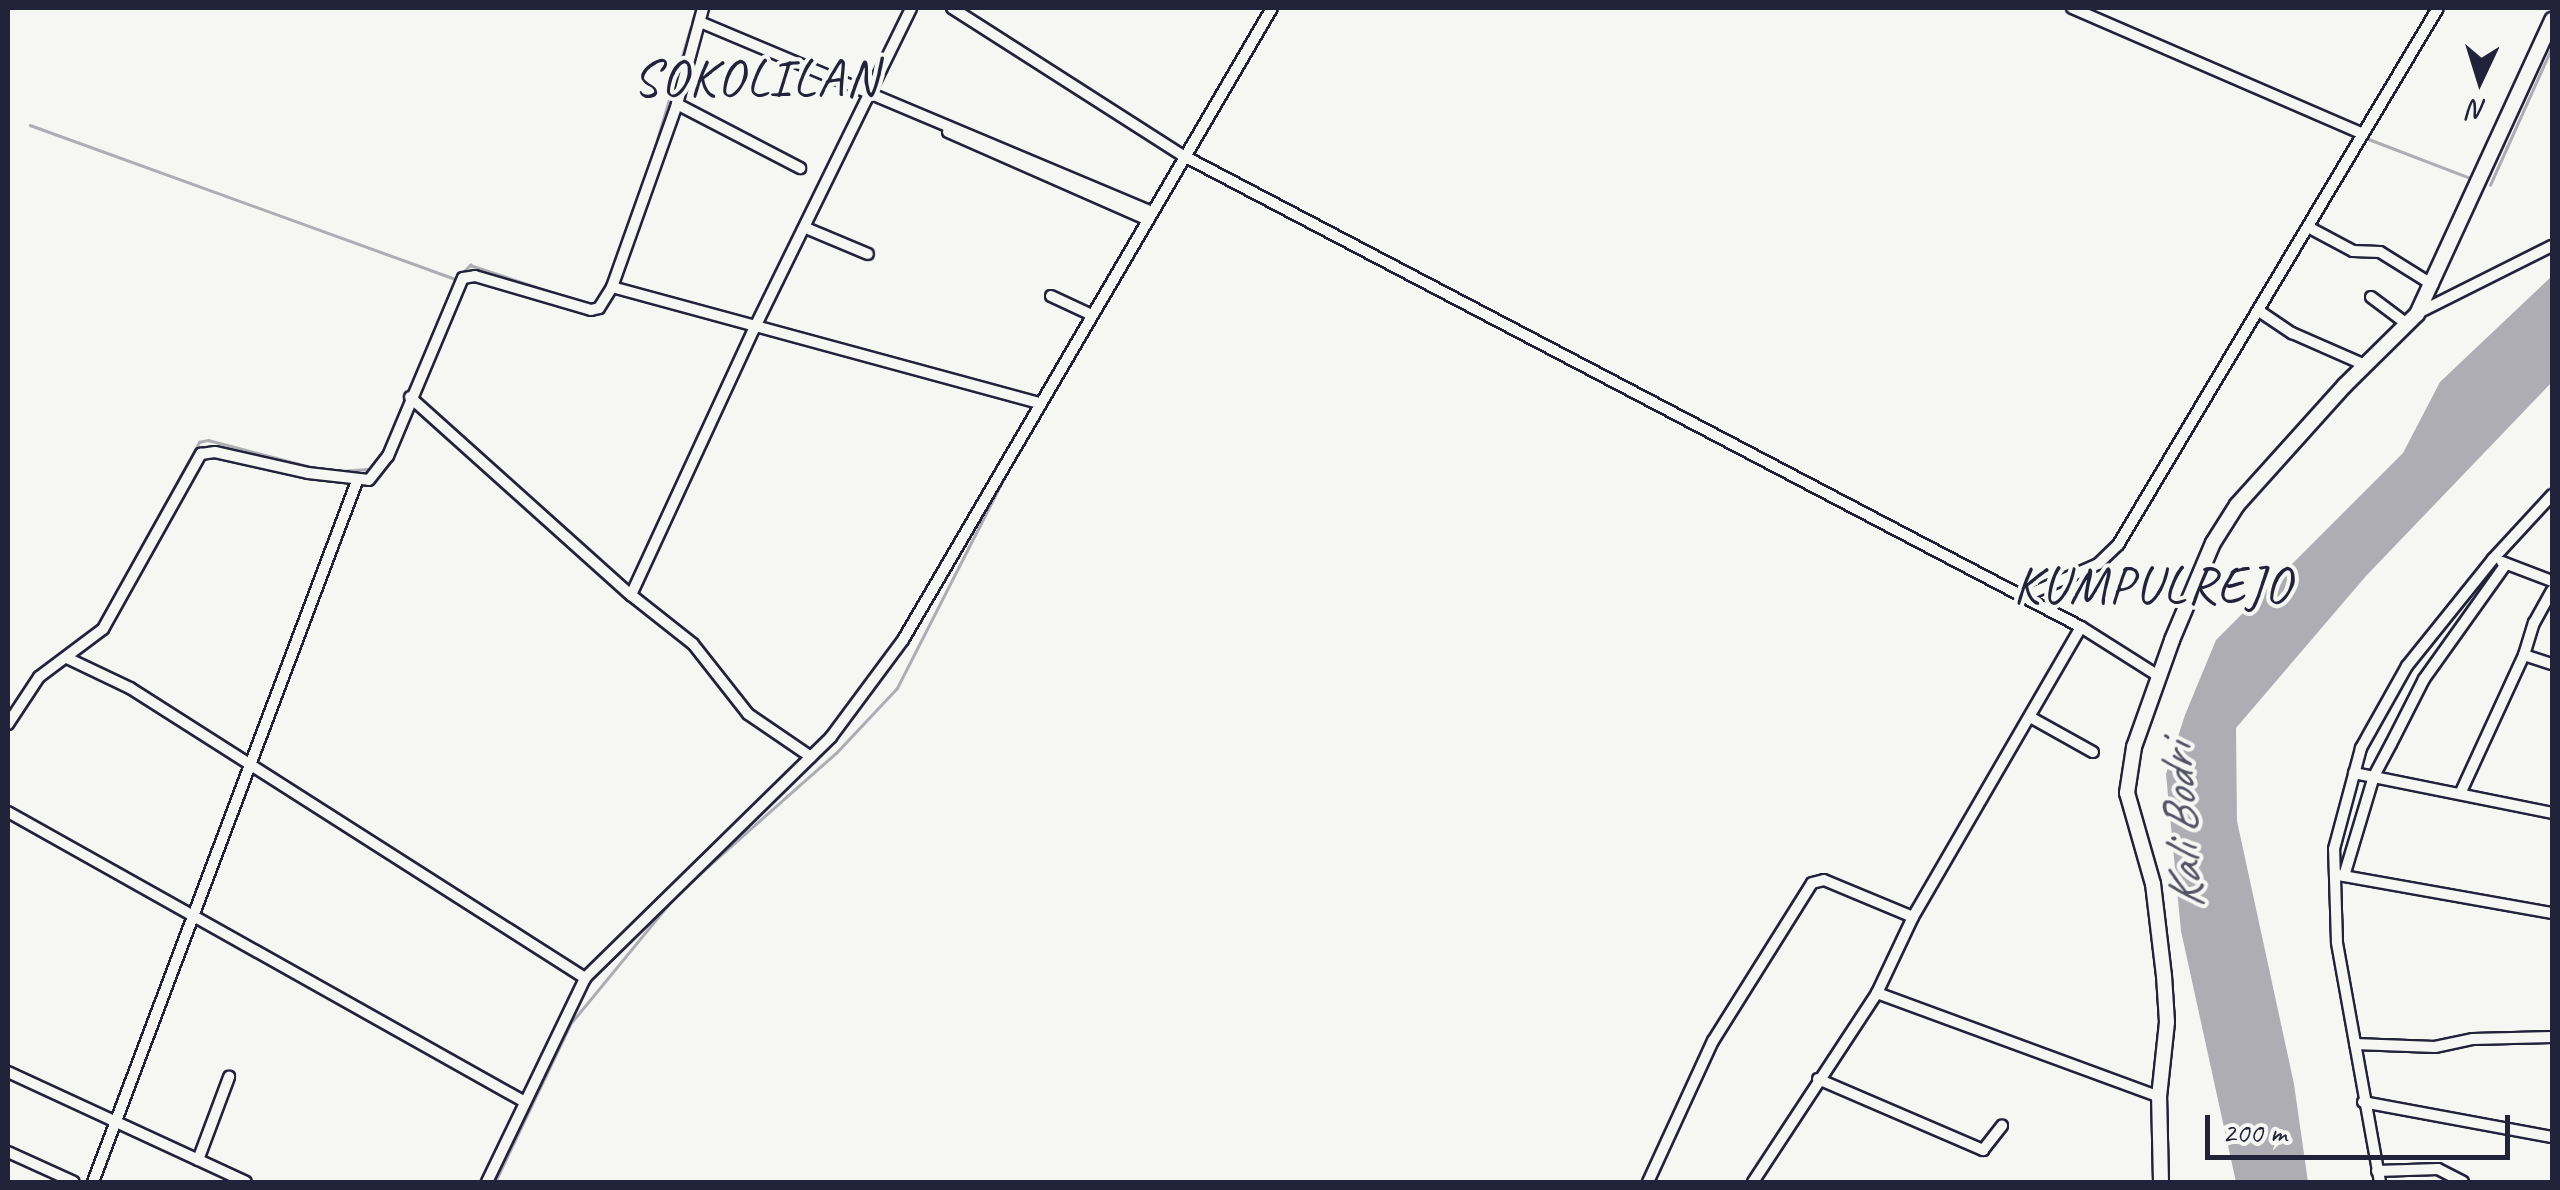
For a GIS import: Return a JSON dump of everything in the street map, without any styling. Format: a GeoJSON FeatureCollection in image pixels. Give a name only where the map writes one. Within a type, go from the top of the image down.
{"type":"FeatureCollection","features":[{"type":"Feature","properties":{"kind":"street"},"geometry":{"type":"LineString","coordinates":[[8,724],[38,677],[102,629],[202,454],[215,452],[357,481],[378,473],[463,278],[475,276],[591,310],[599,308],[612,286],[677,104],[703,8]]}},
{"type":"Feature","properties":{"kind":"street"},"geometry":{"type":"LineString","coordinates":[[631,595],[754,329],[912,8]]}},
{"type":"Feature","properties":{"kind":"street"},"geometry":{"type":"LineString","coordinates":[[952,8],[1194,159],[2081,626],[2160,677]]}},
{"type":"Feature","properties":{"kind":"street"},"geometry":{"type":"LineString","coordinates":[[487,1182],[586,978],[615,945],[811,758],[902,640],[1148,215],[1194,159],[1272,8]]}},
{"type":"Feature","properties":{"kind":"street"},"geometry":{"type":"LineString","coordinates":[[2072,8],[2363,134]]}},
{"type":"Feature","properties":{"kind":"street"},"geometry":{"type":"LineString","coordinates":[[2023,596],[2098,564],[2118,545],[2438,8]]}},
{"type":"Feature","properties":{"kind":"street"},"geometry":{"type":"LineString","coordinates":[[2161,1182],[2159,1097],[2167,1022],[2160,918],[2126,782],[2160,677],[2202,566],[2224,523],[2412,319],[2434,286],[2552,20]]}},
{"type":"Feature","properties":{"kind":"street"},"geometry":{"type":"LineString","coordinates":[[699,24],[1148,215]]}},
{"type":"Feature","properties":{"kind":"street"},"geometry":{"type":"LineString","coordinates":[[677,104],[800,168]]}},
{"type":"Feature","properties":{"kind":"street"},"geometry":{"type":"LineString","coordinates":[[2308,227],[2354,251],[2380,252],[2434,286]]}},
{"type":"Feature","properties":{"kind":"street"},"geometry":{"type":"LineString","coordinates":[[806,228],[868,254]]}},
{"type":"Feature","properties":{"kind":"street"},"geometry":{"type":"LineString","coordinates":[[2412,319],[2552,246]]}},
{"type":"Feature","properties":{"kind":"street"},"geometry":{"type":"LineString","coordinates":[[612,286],[754,329],[1038,403]]}},
{"type":"Feature","properties":{"kind":"street"},"geometry":{"type":"LineString","coordinates":[[1051,296],[1092,315]]}},
{"type":"Feature","properties":{"kind":"street"},"geometry":{"type":"LineString","coordinates":[[2371,297],[2412,319]]}},
{"type":"Feature","properties":{"kind":"street"},"geometry":{"type":"LineString","coordinates":[[2259,311],[2305,339],[2329,346],[2365,366]]}},
{"type":"Feature","properties":{"kind":"street"},"geometry":{"type":"LineString","coordinates":[[410,398],[631,595],[693,644],[748,714],[811,758]]}},
{"type":"Feature","properties":{"kind":"street"},"geometry":{"type":"LineString","coordinates":[[93,1182],[357,481]]}},
{"type":"Feature","properties":{"kind":"street"},"geometry":{"type":"LineString","coordinates":[[2462,1182],[2438,1169],[2379,1177],[2336,942],[2338,875],[2361,748],[2407,666],[2493,559],[2552,496]]}},
{"type":"Feature","properties":{"kind":"street"},"geometry":{"type":"LineString","coordinates":[[2493,559],[2552,581]]}},
{"type":"Feature","properties":{"kind":"street"},"geometry":{"type":"LineString","coordinates":[[2338,875],[2374,776],[2424,680],[2506,564]]}},
{"type":"Feature","properties":{"kind":"street"},"geometry":{"type":"LineString","coordinates":[[2460,794],[2524,656],[2534,623],[2552,591]]}},
{"type":"Feature","properties":{"kind":"street"},"geometry":{"type":"LineString","coordinates":[[1753,1182],[1877,993],[1914,917],[2081,626]]}},
{"type":"Feature","properties":{"kind":"street"},"geometry":{"type":"LineString","coordinates":[[2524,656],[2552,664]]}},
{"type":"Feature","properties":{"kind":"street"},"geometry":{"type":"LineString","coordinates":[[67,658],[130,688],[586,978]]}},
{"type":"Feature","properties":{"kind":"street"},"geometry":{"type":"LineString","coordinates":[[2030,718],[2092,752]]}},
{"type":"Feature","properties":{"kind":"street"},"geometry":{"type":"LineString","coordinates":[[2354,774],[2552,813]]}},
{"type":"Feature","properties":{"kind":"street"},"geometry":{"type":"LineString","coordinates":[[8,812],[526,1102]]}},
{"type":"Feature","properties":{"kind":"street"},"geometry":{"type":"LineString","coordinates":[[2338,875],[2552,913]]}},
{"type":"Feature","properties":{"kind":"street"},"geometry":{"type":"LineString","coordinates":[[1648,1182],[1713,1041],[1812,884],[1824,880],[1914,917]]}},
{"type":"Feature","properties":{"kind":"street"},"geometry":{"type":"LineString","coordinates":[[1877,993],[2159,1097]]}},
{"type":"Feature","properties":{"kind":"street"},"geometry":{"type":"LineString","coordinates":[[2355,1044],[2435,1047],[2473,1039],[2552,1037]]}},
{"type":"Feature","properties":{"kind":"street"},"geometry":{"type":"LineString","coordinates":[[8,1072],[112,1124],[246,1182]]}},
{"type":"Feature","properties":{"kind":"street"},"geometry":{"type":"LineString","coordinates":[[198,1160],[229,1076]]}},
{"type":"Feature","properties":{"kind":"street"},"geometry":{"type":"LineString","coordinates":[[1818,1080],[1983,1150],[2002,1126]]}},
{"type":"Feature","properties":{"kind":"street"},"geometry":{"type":"LineString","coordinates":[[2363,1102],[2552,1138]]}},
{"type":"Feature","properties":{"kind":"street"},"geometry":{"type":"LineString","coordinates":[[8,1152],[74,1182]]}},
{"type":"Feature","properties":{"kind":"water","name":"Kali Bodri"},"geometry":{"type":"Polygon","coordinates":[[[2552,276],[2552,382],[2366,576],[2236,728],[2237,821],[2294,1084],[2308,1182],[2236,1182],[2181,931],[2166,774],[2185,715],[2216,640],[2403,453],[2440,382],[2552,276]]]}},
{"type":"Feature","properties":{"kind":"waterway"},"geometry":{"type":"LineString","coordinates":[[692,22],[696,8]]}},
{"type":"Feature","properties":{"kind":"waterway"},"geometry":{"type":"LineString","coordinates":[[645,180],[690,29]]}},
{"type":"Feature","properties":{"kind":"waterway"},"geometry":{"type":"LineString","coordinates":[[2490,185],[2552,47]]}},
{"type":"Feature","properties":{"kind":"waterway"},"geometry":{"type":"LineString","coordinates":[[30,125],[455,279]]}},
{"type":"Feature","properties":{"kind":"waterway"},"geometry":{"type":"LineString","coordinates":[[2366,138],[2470,178]]}},
{"type":"Feature","properties":{"kind":"waterway"},"geometry":{"type":"LineString","coordinates":[[603,292],[615,263]]}},
{"type":"Feature","properties":{"kind":"waterway"},"geometry":{"type":"LineString","coordinates":[[413,383],[456,280],[470,265],[579,301]]}},
{"type":"Feature","properties":{"kind":"waterway"},"geometry":{"type":"LineString","coordinates":[[382,457],[395,427]]}},
{"type":"Feature","properties":{"kind":"waterway"},"geometry":{"type":"LineString","coordinates":[[95,630],[199,442],[208,440],[322,470]]}},
{"type":"Feature","properties":{"kind":"waterway"},"geometry":{"type":"LineString","coordinates":[[340,471],[372,469]]}},
{"type":"Feature","properties":{"kind":"waterway"},"geometry":{"type":"LineString","coordinates":[[686,886],[836,753],[897,688],[1007,472]]}},
{"type":"Feature","properties":{"kind":"waterway"},"geometry":{"type":"LineString","coordinates":[[35,675],[64,652]]}},
{"type":"Feature","properties":{"kind":"waterway"},"geometry":{"type":"LineString","coordinates":[[8,713],[30,681]]}},
{"type":"Feature","properties":{"kind":"waterway"},"geometry":{"type":"LineString","coordinates":[[495,1182],[571,1023],[673,899]]}},
{"type":"Feature","properties":{"kind":"district","name":"SOKOLILAN"},"geometry":{"type":"Point","coordinates":[756,79]}},
{"type":"Feature","properties":{"kind":"district","name":"KUMPULREJO"},"geometry":{"type":"Point","coordinates":[2153,586]}}]}
